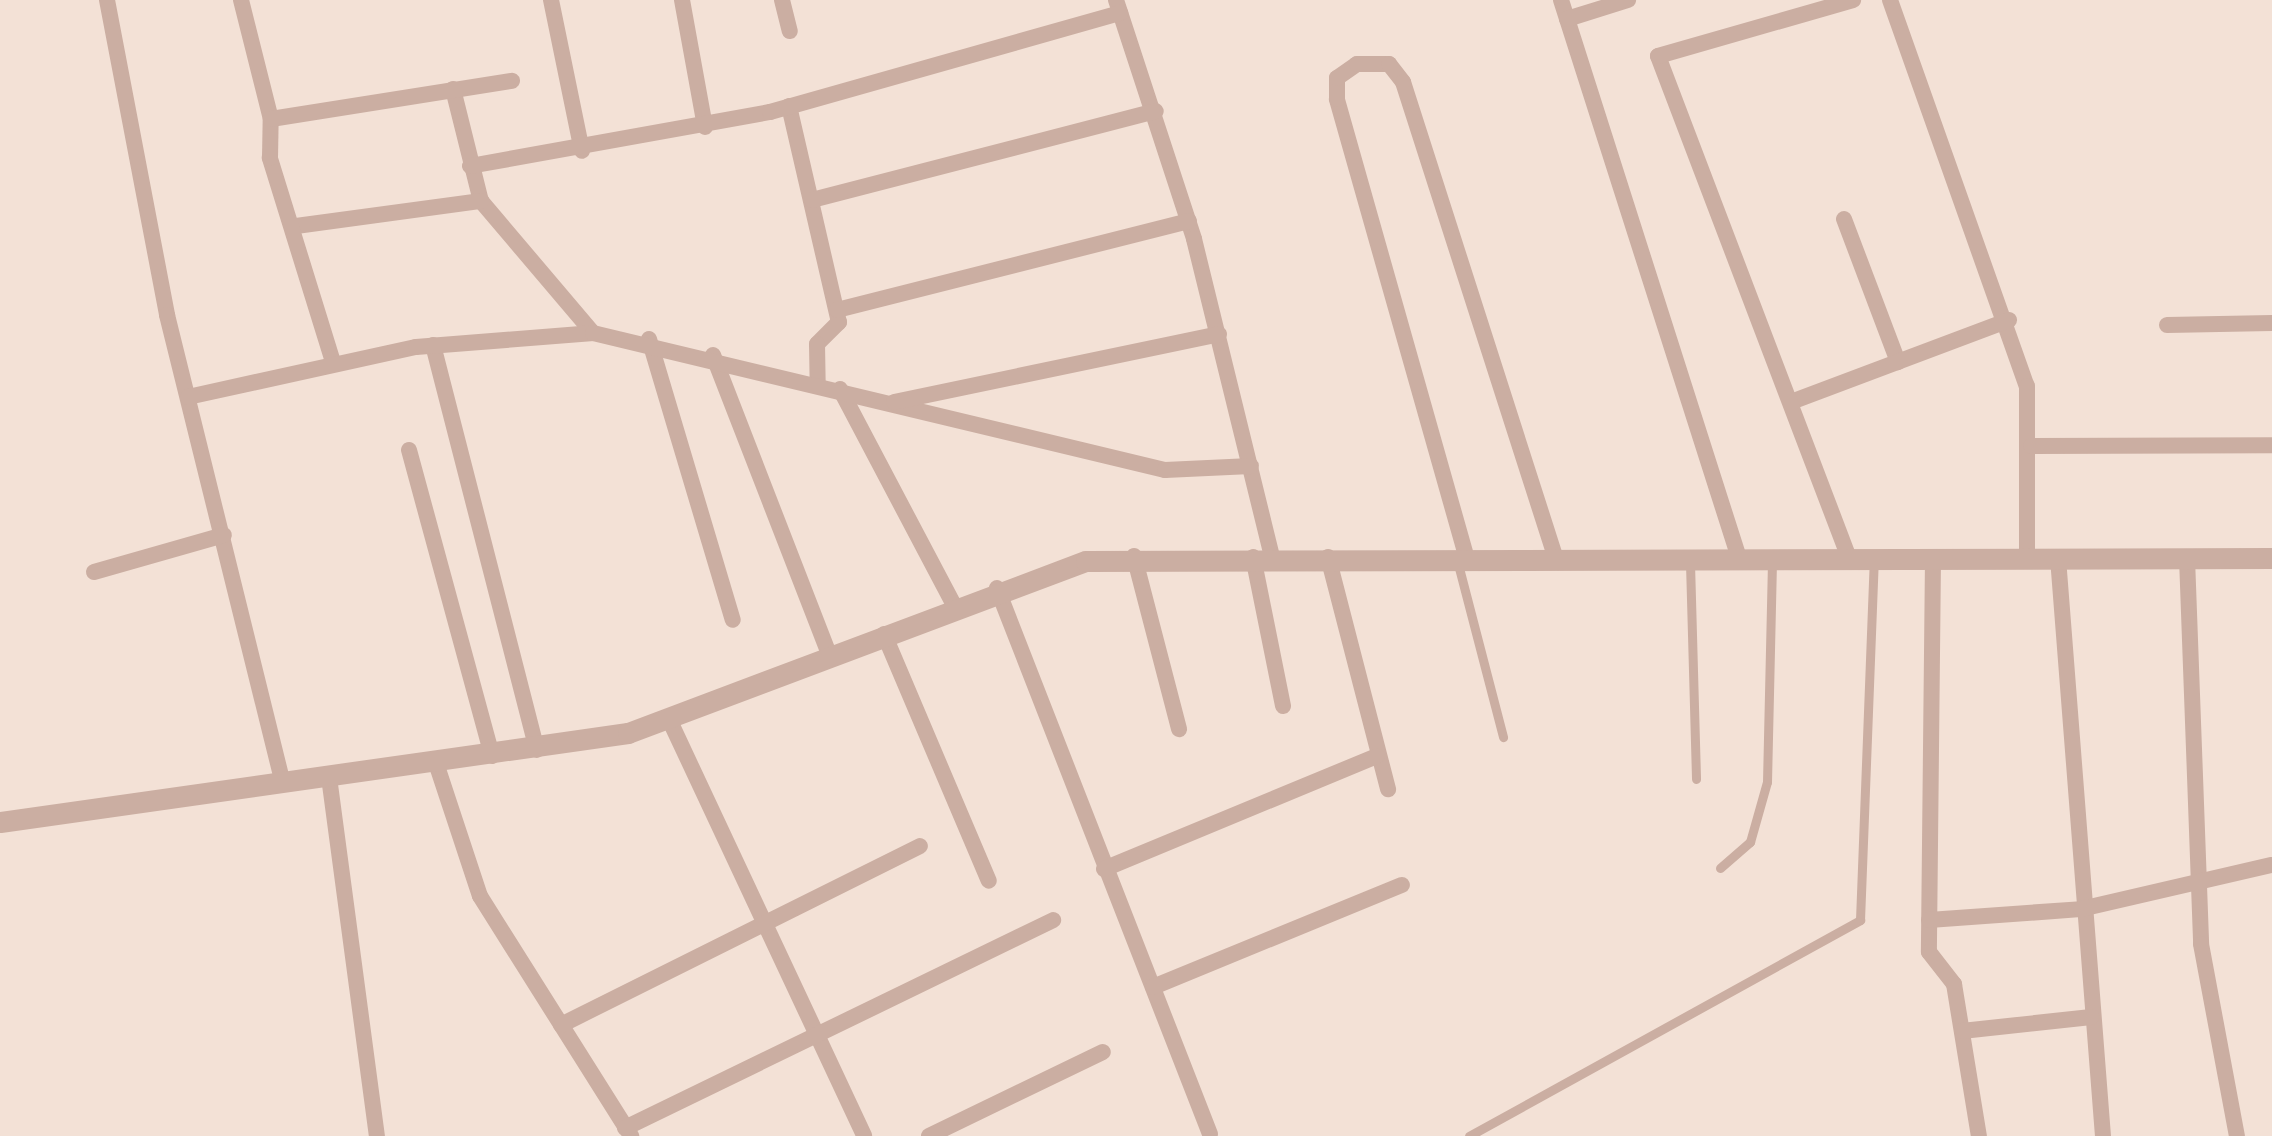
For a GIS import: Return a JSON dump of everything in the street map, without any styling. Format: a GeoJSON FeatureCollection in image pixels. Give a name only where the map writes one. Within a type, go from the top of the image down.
{"type":"FeatureCollection","features":[{"type":"Feature","properties":{"kind":"street"},"geometry":{"type":"LineString","coordinates":[[107,0],[188,397],[283,783]]}},
{"type":"Feature","properties":{"kind":"street"},"geometry":{"type":"LineString","coordinates":[[241,0],[272,119],[270,158],[296,226],[333,362]]}},
{"type":"Feature","properties":{"kind":"street"},"geometry":{"type":"LineString","coordinates":[[551,0],[582,151]]}},
{"type":"Feature","properties":{"kind":"street"},"geometry":{"type":"LineString","coordinates":[[682,0],[704,127]]}},
{"type":"Feature","properties":{"kind":"street"},"geometry":{"type":"LineString","coordinates":[[782,0],[790,31]]}},
{"type":"Feature","properties":{"kind":"street"},"geometry":{"type":"LineString","coordinates":[[1561,0],[1739,558]]}},
{"type":"Feature","properties":{"kind":"street"},"geometry":{"type":"LineString","coordinates":[[1567,20],[1628,0]]}},
{"type":"Feature","properties":{"kind":"street"},"geometry":{"type":"LineString","coordinates":[[1849,558],[1658,56],[1853,0]]}},
{"type":"Feature","properties":{"kind":"street"},"geometry":{"type":"LineString","coordinates":[[1890,0],[2009,320],[2031,446],[2026,559]]}},
{"type":"Feature","properties":{"kind":"street"},"geometry":{"type":"LineString","coordinates":[[470,166],[582,151],[704,127],[789,106],[1118,6],[1189,221],[1251,466],[1283,706]]}},
{"type":"Feature","properties":{"kind":"street"},"geometry":{"type":"LineString","coordinates":[[1462,559],[1337,100],[1336,78],[1357,64],[1389,64],[1403,82],[1556,559]]}},
{"type":"Feature","properties":{"kind":"street"},"geometry":{"type":"LineString","coordinates":[[272,119],[512,81]]}},
{"type":"Feature","properties":{"kind":"street"},"geometry":{"type":"LineString","coordinates":[[453,88],[481,201],[593,334]]}},
{"type":"Feature","properties":{"kind":"street"},"geometry":{"type":"LineString","coordinates":[[789,106],[837,310],[836,331],[817,344],[818,383]]}},
{"type":"Feature","properties":{"kind":"street"},"geometry":{"type":"LineString","coordinates":[[812,200],[1156,111]]}},
{"type":"Feature","properties":{"kind":"street"},"geometry":{"type":"LineString","coordinates":[[296,226],[481,201]]}},
{"type":"Feature","properties":{"kind":"street"},"geometry":{"type":"LineString","coordinates":[[1844,219],[1898,362]]}},
{"type":"Feature","properties":{"kind":"street"},"geometry":{"type":"LineString","coordinates":[[837,310],[1189,221]]}},
{"type":"Feature","properties":{"kind":"street"},"geometry":{"type":"LineString","coordinates":[[1791,403],[2009,320]]}},
{"type":"Feature","properties":{"kind":"street"},"geometry":{"type":"LineString","coordinates":[[2167,325],[2272,323]]}},
{"type":"Feature","properties":{"kind":"street"},"geometry":{"type":"LineString","coordinates":[[188,397],[333,362],[433,345],[593,334],[649,339],[1165,470],[1251,466]]}},
{"type":"Feature","properties":{"kind":"street"},"geometry":{"type":"LineString","coordinates":[[887,403],[1219,334]]}},
{"type":"Feature","properties":{"kind":"street"},"geometry":{"type":"LineString","coordinates":[[649,339],[733,620]]}},
{"type":"Feature","properties":{"kind":"street"},"geometry":{"type":"LineString","coordinates":[[433,345],[537,750]]}},
{"type":"Feature","properties":{"kind":"street"},"geometry":{"type":"LineString","coordinates":[[712,355],[830,656]]}},
{"type":"Feature","properties":{"kind":"street"},"geometry":{"type":"LineString","coordinates":[[839,389],[954,605]]}},
{"type":"Feature","properties":{"kind":"street"},"geometry":{"type":"LineString","coordinates":[[2031,446],[2272,445]]}},
{"type":"Feature","properties":{"kind":"street"},"geometry":{"type":"LineString","coordinates":[[409,450],[492,756]]}},
{"type":"Feature","properties":{"kind":"street"},"geometry":{"type":"LineString","coordinates":[[94,572],[224,535]]}},
{"type":"Feature","properties":{"kind":"street"},"geometry":{"type":"LineString","coordinates":[[1134,556],[1178,729]]}},
{"type":"Feature","properties":{"kind":"street"},"geometry":{"type":"LineString","coordinates":[[0,822],[537,750],[669,719],[998,588],[1134,556],[2272,559]]}},
{"type":"Feature","properties":{"kind":"street"},"geometry":{"type":"LineString","coordinates":[[1328,557],[1388,789]]}},
{"type":"Feature","properties":{"kind":"street"},"geometry":{"type":"LineString","coordinates":[[1933,558],[1929,952],[1948,968],[1979,1136]]}},
{"type":"Feature","properties":{"kind":"street"},"geometry":{"type":"LineString","coordinates":[[2058,559],[2081,909],[2103,1136]]}},
{"type":"Feature","properties":{"kind":"street"},"geometry":{"type":"LineString","coordinates":[[2187,559],[2197,885],[2237,1136]]}},
{"type":"Feature","properties":{"kind":"street"},"geometry":{"type":"LineString","coordinates":[[998,588],[1210,1134]]}},
{"type":"Feature","properties":{"kind":"street"},"geometry":{"type":"LineString","coordinates":[[884,634],[989,881]]}},
{"type":"Feature","properties":{"kind":"street"},"geometry":{"type":"LineString","coordinates":[[669,719],[865,1136]]}},
{"type":"Feature","properties":{"kind":"street"},"geometry":{"type":"LineString","coordinates":[[1104,869],[1377,756]]}},
{"type":"Feature","properties":{"kind":"street"},"geometry":{"type":"LineString","coordinates":[[436,763],[480,896],[628,1132],[817,1033],[1053,920]]}},
{"type":"Feature","properties":{"kind":"street"},"geometry":{"type":"LineString","coordinates":[[329,777],[376,1136]]}},
{"type":"Feature","properties":{"kind":"street"},"geometry":{"type":"LineString","coordinates":[[561,1025],[920,846]]}},
{"type":"Feature","properties":{"kind":"street"},"geometry":{"type":"LineString","coordinates":[[1929,920],[2081,909],[2272,866]]}},
{"type":"Feature","properties":{"kind":"street"},"geometry":{"type":"LineString","coordinates":[[1153,987],[1402,885]]}},
{"type":"Feature","properties":{"kind":"street"},"geometry":{"type":"LineString","coordinates":[[1962,1031],[2091,1018]]}},
{"type":"Feature","properties":{"kind":"street"},"geometry":{"type":"LineString","coordinates":[[928,1136],[1103,1052]]}},
{"type":"Feature","properties":{"kind":"lane"},"geometry":{"type":"LineString","coordinates":[[1689,558],[1696,778]]}},
{"type":"Feature","properties":{"kind":"lane"},"geometry":{"type":"LineString","coordinates":[[1720,868],[1750,842],[1767,782],[1772,558]]}},
{"type":"Feature","properties":{"kind":"lane"},"geometry":{"type":"LineString","coordinates":[[1469,1136],[1860,920],[1874,558]]}},
{"type":"Feature","properties":{"kind":"lane"},"geometry":{"type":"LineString","coordinates":[[1462,559],[1503,737]]}}]}
